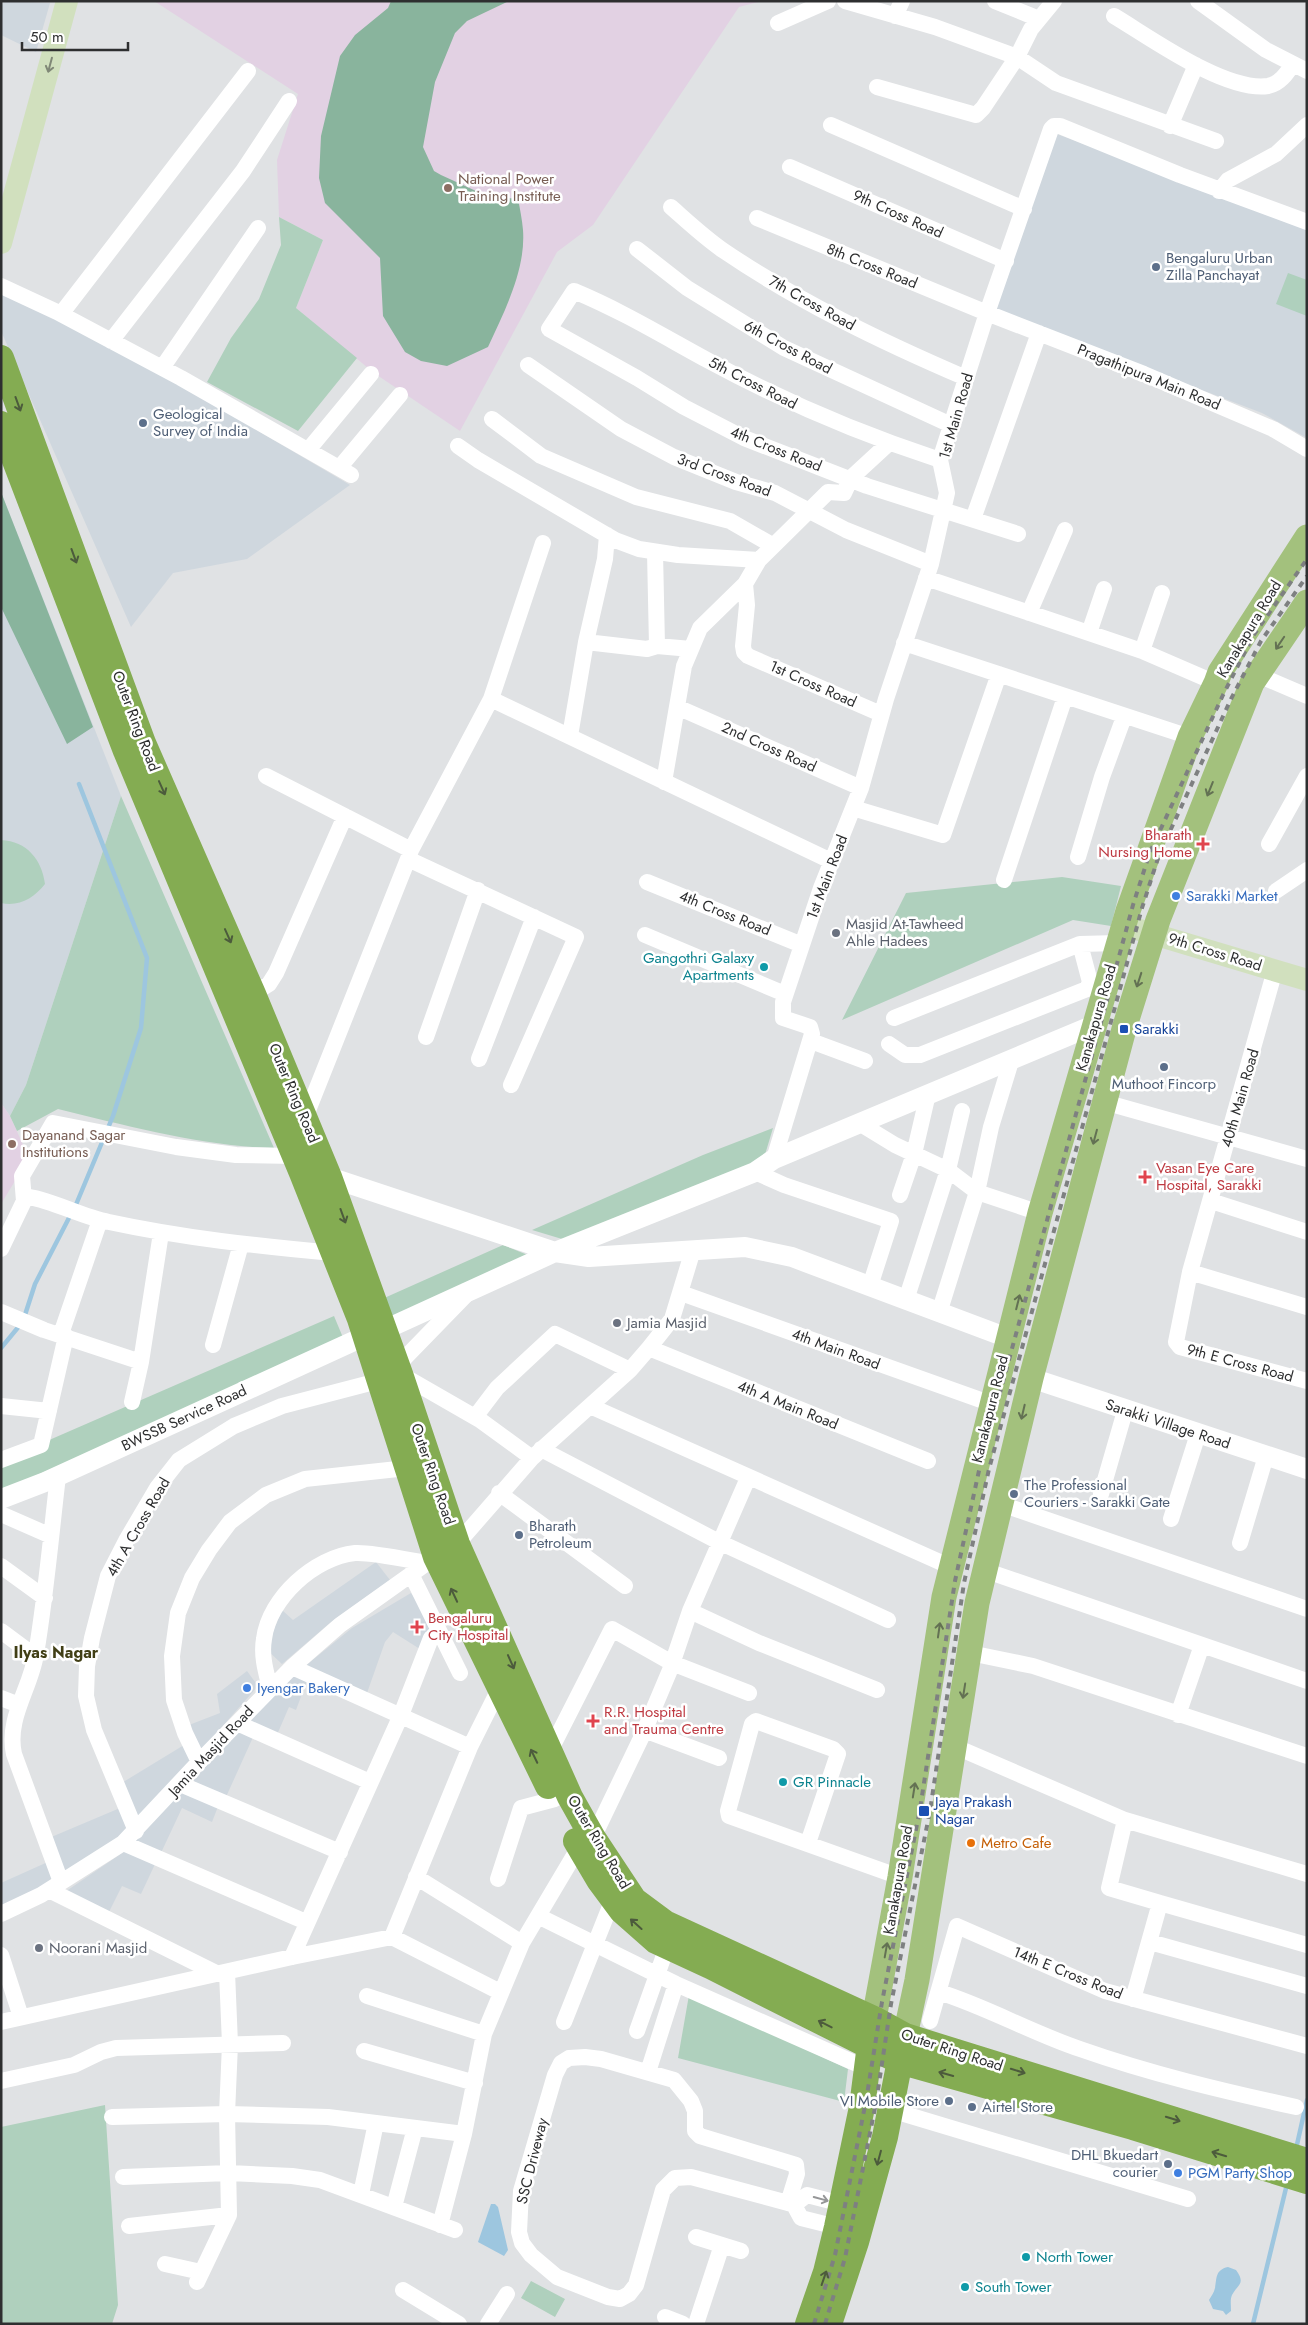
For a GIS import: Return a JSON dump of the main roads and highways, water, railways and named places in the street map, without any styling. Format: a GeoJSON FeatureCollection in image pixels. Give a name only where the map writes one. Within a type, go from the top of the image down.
{"type":"FeatureCollection","features":[{"type":"Feature","properties":{"kind":"highway","name":"Outer Ring Road"},"geometry":{"type":"LineString","coordinates":[[1,358],[143,743],[253,994],[328,1177],[375,1333]]}},
{"type":"Feature","properties":{"kind":"highway","name":"Outer Ring Road"},"geometry":{"type":"LineString","coordinates":[[1,424],[126,751],[295,1156],[333,1253],[375,1333],[392,1374],[440,1555],[551,1749],[599,1880],[613,1899],[622,1911],[656,1941],[710,1966],[868,2057],[902,2049],[1297,2168]]}},
{"type":"Feature","properties":{"kind":"highway","name":"Outer Ring Road"},"geometry":{"type":"LineString","coordinates":[[392,1374],[407,1468],[440,1555],[500,1687],[555,1799],[586,1842],[634,1900],[665,1923],[874,2019],[902,2049]]}},
{"type":"Feature","properties":{"kind":"highway","name":"Kanakapura Road"},"geometry":{"type":"LineString","coordinates":[[808,2324],[826,2272],[839,2216],[862,2107],[874,2019]]}},
{"type":"Feature","properties":{"kind":"highway","name":"Kanakapura Road"},"geometry":{"type":"LineString","coordinates":[[829,2324],[856,2242],[890,2110],[902,2049]]}},
{"type":"Feature","properties":{"kind":"main road"},"geometry":{"type":"LineString","coordinates":[[1,243],[67,1]]}},
{"type":"Feature","properties":{"kind":"main road","name":"Kanakapura Road"},"geometry":{"type":"LineString","coordinates":[[874,2019],[900,1877],[944,1597],[1040,1213],[1094,1025],[1121,935],[1190,737],[1220,672],[1307,537]]}},
{"type":"Feature","properties":{"kind":"main road","name":"Kanakapura Road"},"geometry":{"type":"LineString","coordinates":[[902,2049],[918,1980],[984,1570],[1030,1378],[1124,1029],[1156,927],[1252,683],[1307,602]]}},
{"type":"Feature","properties":{"kind":"main road","name":"9th Cross Road"},"geometry":{"type":"LineString","coordinates":[[1156,927],[1307,980]]}},
{"type":"Feature","properties":{"kind":"main road","name":"9th Cross Road"},"geometry":{"type":"LineString","coordinates":[[1121,935],[1156,927],[1307,968]]}},
{"type":"Feature","properties":{"kind":"water"},"geometry":{"type":"Polygon","coordinates":[[[491,2204],[495,2204],[498,2207],[508,2250],[504,2256],[478,2242],[491,2204]]]}},
{"type":"Feature","properties":{"kind":"water"},"geometry":{"type":"Polygon","coordinates":[[[1228,2267],[1236,2270],[1241,2281],[1231,2297],[1231,2311],[1226,2315],[1223,2311],[1213,2309],[1209,2300],[1215,2290],[1219,2272],[1228,2267]]]}},
{"type":"Feature","properties":{"kind":"waterway"},"geometry":{"type":"LineString","coordinates":[[75,1207],[113,1116],[141,1028],[147,958],[79,784]]}},
{"type":"Feature","properties":{"kind":"waterway"},"geometry":{"type":"LineString","coordinates":[[24,1318],[35,1284],[71,1214]]}},
{"type":"Feature","properties":{"kind":"waterway"},"geometry":{"type":"LineString","coordinates":[[1,1348],[20,1325]]}},
{"type":"Feature","properties":{"kind":"waterway"},"geometry":{"type":"LineString","coordinates":[[1296,2149],[1307,2100]]}},
{"type":"Feature","properties":{"kind":"waterway"},"geometry":{"type":"LineString","coordinates":[[1253,2324],[1287,2184]]}},
{"type":"Feature","properties":{"kind":"railway"},"geometry":{"type":"LineString","coordinates":[[814,2324],[835,2255],[866,2101],[882,2002],[920,1809],[955,1581],[980,1466],[1133,905],[1150,852],[1223,695],[1253,636],[1307,559]]}},
{"type":"Feature","properties":{"kind":"railway"},"geometry":{"type":"LineString","coordinates":[[825,2324],[845,2258],[876,2103],[891,2004],[930,1811],[964,1583],[989,1469],[1142,908],[1159,855],[1231,699],[1261,641],[1307,576]]}},
{"type":"Feature","properties":{"kind":"place","name":"National Power Training Institute"},"geometry":{"type":"Point","coordinates":[448,188]}},
{"type":"Feature","properties":{"kind":"place","name":"Bengaluru Urban Zilla Panchayat"},"geometry":{"type":"Point","coordinates":[1156,267]}},
{"type":"Feature","properties":{"kind":"place","name":"Geological Survey of India"},"geometry":{"type":"Point","coordinates":[143,423]}},
{"type":"Feature","properties":{"kind":"place","name":"Bharath Nursing Home"},"geometry":{"type":"Point","coordinates":[1203,844]}},
{"type":"Feature","properties":{"kind":"place","name":"Sarakki Market"},"geometry":{"type":"Point","coordinates":[1176,896]}},
{"type":"Feature","properties":{"kind":"place","name":"Masjid At-Tawheed Ahle Hadees"},"geometry":{"type":"Point","coordinates":[836,933]}},
{"type":"Feature","properties":{"kind":"place","name":"Gangothri Galaxy Apartments"},"geometry":{"type":"Point","coordinates":[764,967]}},
{"type":"Feature","properties":{"kind":"place","name":"Sarakki"},"geometry":{"type":"Point","coordinates":[1124,1029]}},
{"type":"Feature","properties":{"kind":"place","name":"Muthoot Fincorp"},"geometry":{"type":"Point","coordinates":[1164,1067]}},
{"type":"Feature","properties":{"kind":"place","name":"Dayanand Sagar Institutions"},"geometry":{"type":"Point","coordinates":[12,1144]}},
{"type":"Feature","properties":{"kind":"place","name":"Vasan Eye Care Hospital, Sarakki"},"geometry":{"type":"Point","coordinates":[1145,1177]}},
{"type":"Feature","properties":{"kind":"place","name":"Jamia Masjid"},"geometry":{"type":"Point","coordinates":[617,1323]}},
{"type":"Feature","properties":{"kind":"place","name":"The Professional Couriers - Sarakki Gate"},"geometry":{"type":"Point","coordinates":[1014,1494]}},
{"type":"Feature","properties":{"kind":"place","name":"Bharath Petroleum"},"geometry":{"type":"Point","coordinates":[519,1535]}},
{"type":"Feature","properties":{"kind":"place","name":"Bengaluru City Hospital"},"geometry":{"type":"Point","coordinates":[417,1627]}},
{"type":"Feature","properties":{"kind":"place","name":"Iyengar Bakery"},"geometry":{"type":"Point","coordinates":[247,1688]}},
{"type":"Feature","properties":{"kind":"place","name":"R.R. Hospital and Trauma Centre"},"geometry":{"type":"Point","coordinates":[593,1721]}},
{"type":"Feature","properties":{"kind":"place","name":"GR Pinnacle"},"geometry":{"type":"Point","coordinates":[783,1782]}},
{"type":"Feature","properties":{"kind":"place","name":"Jaya Prakash Nagar"},"geometry":{"type":"Point","coordinates":[924,1811]}},
{"type":"Feature","properties":{"kind":"place","name":"Metro Cafe"},"geometry":{"type":"Point","coordinates":[971,1843]}},
{"type":"Feature","properties":{"kind":"place","name":"Noorani Masjid"},"geometry":{"type":"Point","coordinates":[39,1948]}},
{"type":"Feature","properties":{"kind":"place","name":"VI Mobile Store"},"geometry":{"type":"Point","coordinates":[949,2101]}},
{"type":"Feature","properties":{"kind":"place","name":"Airtel Store"},"geometry":{"type":"Point","coordinates":[972,2107]}},
{"type":"Feature","properties":{"kind":"place","name":"DHL Bkuedart courier"},"geometry":{"type":"Point","coordinates":[1168,2164]}},
{"type":"Feature","properties":{"kind":"place","name":"PGM Party Shop"},"geometry":{"type":"Point","coordinates":[1178,2173]}},
{"type":"Feature","properties":{"kind":"place","name":"North Tower"},"geometry":{"type":"Point","coordinates":[1026,2257]}},
{"type":"Feature","properties":{"kind":"place","name":"South Tower"},"geometry":{"type":"Point","coordinates":[965,2287]}},
{"type":"Feature","properties":{"kind":"district","name":"Ilyas Nagar"},"geometry":{"type":"Point","coordinates":[56,1652]}}]}
